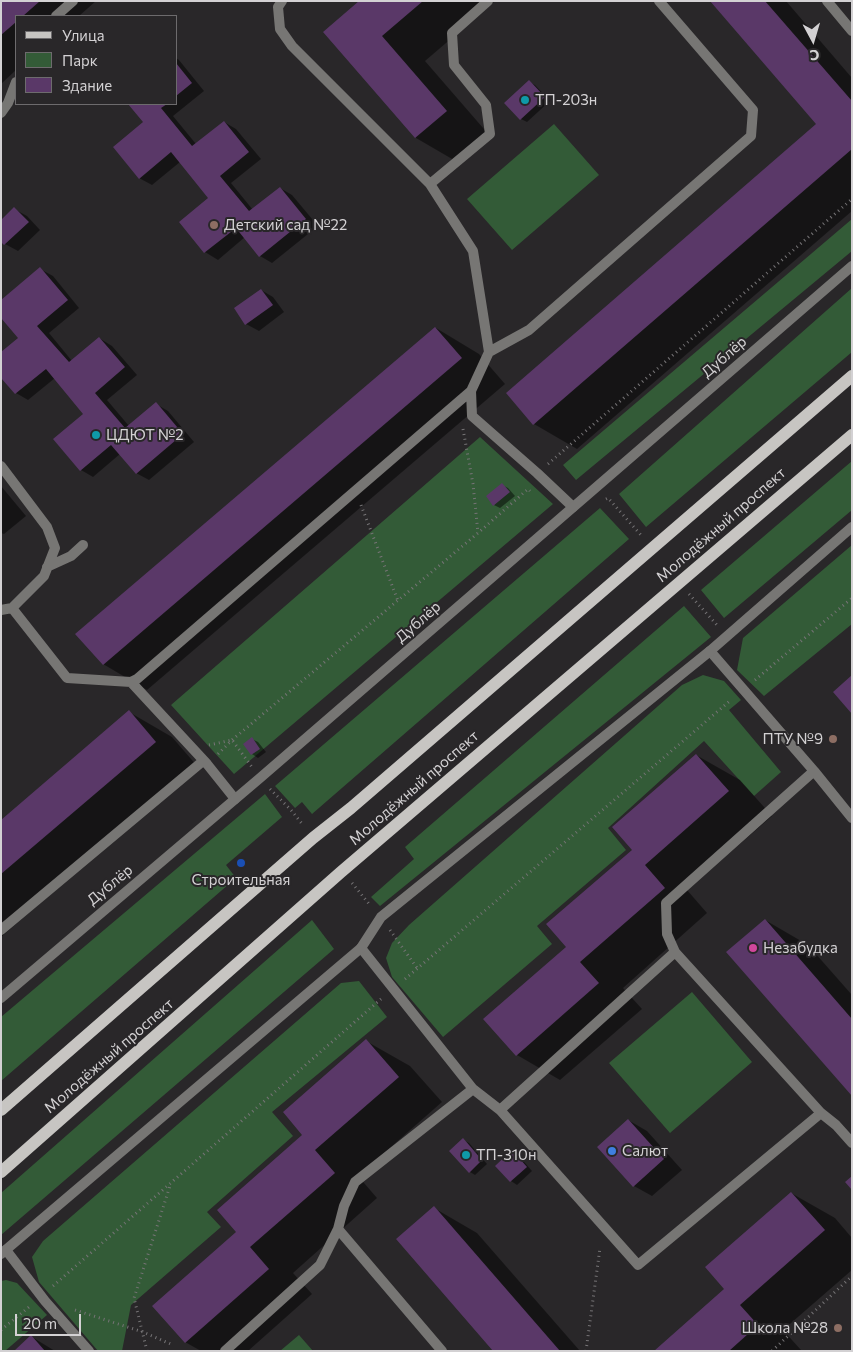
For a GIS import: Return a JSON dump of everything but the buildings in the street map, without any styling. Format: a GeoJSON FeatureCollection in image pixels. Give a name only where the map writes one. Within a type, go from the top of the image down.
{"type":"FeatureCollection","features":[{"type":"Feature","properties":{"kind":"main road","name":"Молодёжный проспект"},"geometry":{"type":"LineString","coordinates":[[1,1110],[313,838],[351,808],[852,376]]}},
{"type":"Feature","properties":{"kind":"main road","name":"Молодёжный проспект"},"geometry":{"type":"LineString","coordinates":[[1,1172],[341,872],[852,435]]}},
{"type":"Feature","properties":{"kind":"street"},"geometry":{"type":"LineString","coordinates":[[57,15],[73,1]]}},
{"type":"Feature","properties":{"kind":"street"},"geometry":{"type":"LineString","coordinates":[[12,608],[67,678],[131,682],[144,673],[471,391],[489,352],[473,251],[430,184],[292,46],[280,29],[278,7],[282,1]]}},
{"type":"Feature","properties":{"kind":"street"},"geometry":{"type":"LineString","coordinates":[[430,184],[490,134],[486,105],[454,65],[452,33],[488,1]]}},
{"type":"Feature","properties":{"kind":"street"},"geometry":{"type":"LineString","coordinates":[[489,352],[529,330],[751,136],[753,110],[659,1]]}},
{"type":"Feature","properties":{"kind":"street"},"geometry":{"type":"LineString","coordinates":[[827,1],[852,31]]}},
{"type":"Feature","properties":{"kind":"street"},"geometry":{"type":"LineString","coordinates":[[1,113],[8,103],[15,85]]}},
{"type":"Feature","properties":{"kind":"street","name":"Дублёр"},"geometry":{"type":"LineString","coordinates":[[1,998],[260,778],[852,266]]}},
{"type":"Feature","properties":{"kind":"street"},"geometry":{"type":"LineString","coordinates":[[471,391],[472,416],[573,507]]}},
{"type":"Feature","properties":{"kind":"street"},"geometry":{"type":"LineString","coordinates":[[1,466],[47,527],[55,548],[44,576],[12,608],[1,610]]}},
{"type":"Feature","properties":{"kind":"street"},"geometry":{"type":"LineString","coordinates":[[89,1351],[4,1252],[361,948],[381,917],[710,651],[852,527]]}},
{"type":"Feature","properties":{"kind":"street"},"geometry":{"type":"LineString","coordinates":[[47,568],[70,556],[83,545]]}},
{"type":"Feature","properties":{"kind":"street"},"geometry":{"type":"LineString","coordinates":[[710,651],[852,818]]}},
{"type":"Feature","properties":{"kind":"street"},"geometry":{"type":"LineString","coordinates":[[131,682],[235,799]]}},
{"type":"Feature","properties":{"kind":"street"},"geometry":{"type":"LineString","coordinates":[[1,930],[203,761]]}},
{"type":"Feature","properties":{"kind":"street"},"geometry":{"type":"LineString","coordinates":[[814,771],[666,903],[667,934],[676,952],[821,1113],[852,1142]]}},
{"type":"Feature","properties":{"kind":"street"},"geometry":{"type":"LineString","coordinates":[[361,948],[473,1089],[500,1110],[638,1265],[821,1113]]}},
{"type":"Feature","properties":{"kind":"street"},"geometry":{"type":"LineString","coordinates":[[500,1110],[676,952]]}},
{"type":"Feature","properties":{"kind":"street"},"geometry":{"type":"LineString","coordinates":[[225,1351],[320,1265],[338,1229],[344,1206],[355,1182],[473,1089]]}},
{"type":"Feature","properties":{"kind":"street"},"geometry":{"type":"LineString","coordinates":[[338,1229],[442,1351]]}},
{"type":"Feature","properties":{"kind":"path"},"geometry":{"type":"LineString","coordinates":[[528,489],[523,485],[852,198]]}},
{"type":"Feature","properties":{"kind":"path"},"geometry":{"type":"LineString","coordinates":[[458,402],[473,484],[478,533]]}},
{"type":"Feature","properties":{"kind":"path"},"geometry":{"type":"LineString","coordinates":[[356,490],[398,600]]}},
{"type":"Feature","properties":{"kind":"path"},"geometry":{"type":"LineString","coordinates":[[1,1330],[44,1298],[170,1184],[417,968],[852,598]]}},
{"type":"Feature","properties":{"kind":"path"},"geometry":{"type":"LineString","coordinates":[[207,746],[232,740],[260,778],[291,810]]}},
{"type":"Feature","properties":{"kind":"path"},"geometry":{"type":"LineString","coordinates":[[341,872],[381,917],[417,968]]}},
{"type":"Feature","properties":{"kind":"path"},"geometry":{"type":"LineString","coordinates":[[147,1351],[134,1298],[170,1184]]}},
{"type":"Feature","properties":{"kind":"path"},"geometry":{"type":"LineString","coordinates":[[586,1351],[603,1226]]}},
{"type":"Feature","properties":{"kind":"path"},"geometry":{"type":"LineString","coordinates":[[772,1351],[852,1276]]}},
{"type":"Feature","properties":{"kind":"path"},"geometry":{"type":"LineString","coordinates":[[44,1298],[173,1344]]}},
{"type":"Feature","properties":{"kind":"green space"},"geometry":{"type":"Polygon","coordinates":[[[554,124],[599,175],[512,250],[467,199],[554,124]]]}},
{"type":"Feature","properties":{"kind":"green space"},"geometry":{"type":"Polygon","coordinates":[[[852,219],[852,251],[576,480],[563,465],[852,219]]]}},
{"type":"Feature","properties":{"kind":"green space"},"geometry":{"type":"Polygon","coordinates":[[[852,288],[852,352],[646,527],[619,494],[852,288]]]}},
{"type":"Feature","properties":{"kind":"green space"},"geometry":{"type":"Polygon","coordinates":[[[480,437],[553,504],[234,774],[171,705],[480,437]]]}},
{"type":"Feature","properties":{"kind":"green space"},"geometry":{"type":"Polygon","coordinates":[[[852,461],[852,510],[724,618],[701,590],[852,461]]]}},
{"type":"Feature","properties":{"kind":"green space"},"geometry":{"type":"Polygon","coordinates":[[[600,508],[629,539],[312,814],[302,802],[295,808],[275,786],[600,508]]]}},
{"type":"Feature","properties":{"kind":"green space"},"geometry":{"type":"Polygon","coordinates":[[[852,545],[852,624],[764,696],[737,670],[743,638],[852,545]]]}},
{"type":"Feature","properties":{"kind":"green space"},"geometry":{"type":"Polygon","coordinates":[[[684,606],[711,637],[380,906],[371,897],[414,859],[405,847],[684,606]]]}},
{"type":"Feature","properties":{"kind":"green space"},"geometry":{"type":"Polygon","coordinates":[[[703,675],[724,681],[741,700],[729,710],[781,772],[754,796],[704,741],[608,828],[626,850],[537,926],[552,944],[443,1037],[392,977],[386,958],[392,943],[409,925],[682,685],[703,675]]]}},
{"type":"Feature","properties":{"kind":"green space"},"geometry":{"type":"Polygon","coordinates":[[[265,794],[282,817],[226,865],[236,878],[1,1081],[1,1017],[265,794]]]}},
{"type":"Feature","properties":{"kind":"green space"},"geometry":{"type":"Polygon","coordinates":[[[312,920],[334,949],[1,1235],[1,1193],[312,920]]]}},
{"type":"Feature","properties":{"kind":"green space"},"geometry":{"type":"Polygon","coordinates":[[[359,981],[387,1017],[272,1112],[293,1136],[207,1212],[221,1227],[131,1305],[122,1351],[98,1351],[39,1282],[32,1257],[43,1241],[341,983],[359,981]]]}},
{"type":"Feature","properties":{"kind":"green space"},"geometry":{"type":"Polygon","coordinates":[[[692,992],[752,1062],[670,1133],[609,1063],[692,992]]]}},
{"type":"Feature","properties":{"kind":"green space"},"geometry":{"type":"Polygon","coordinates":[[[6,1280],[17,1283],[47,1315],[5,1351],[1,1351],[1,1281],[6,1280]]]}},
{"type":"Feature","properties":{"kind":"green space"},"geometry":{"type":"Polygon","coordinates":[[[299,1335],[313,1351],[280,1351],[299,1335]]]}},
{"type":"Feature","properties":{"kind":"place","name":"ТП-203н"},"geometry":{"type":"Point","coordinates":[525,100]}},
{"type":"Feature","properties":{"kind":"place","name":"Детский сад №22"},"geometry":{"type":"Point","coordinates":[214,225]}},
{"type":"Feature","properties":{"kind":"place","name":"ЦДЮТ №2"},"geometry":{"type":"Point","coordinates":[96,435]}},
{"type":"Feature","properties":{"kind":"place","name":"ПТУ №9"},"geometry":{"type":"Point","coordinates":[833,739]}},
{"type":"Feature","properties":{"kind":"place","name":"Строительная"},"geometry":{"type":"Point","coordinates":[241,863]}},
{"type":"Feature","properties":{"kind":"place","name":"Незабудка"},"geometry":{"type":"Point","coordinates":[753,948]}},
{"type":"Feature","properties":{"kind":"place","name":"Салют"},"geometry":{"type":"Point","coordinates":[612,1151]}},
{"type":"Feature","properties":{"kind":"place","name":"ТП-310н"},"geometry":{"type":"Point","coordinates":[466,1155]}},
{"type":"Feature","properties":{"kind":"place","name":"Школа №28"},"geometry":{"type":"Point","coordinates":[838,1328]}}]}
